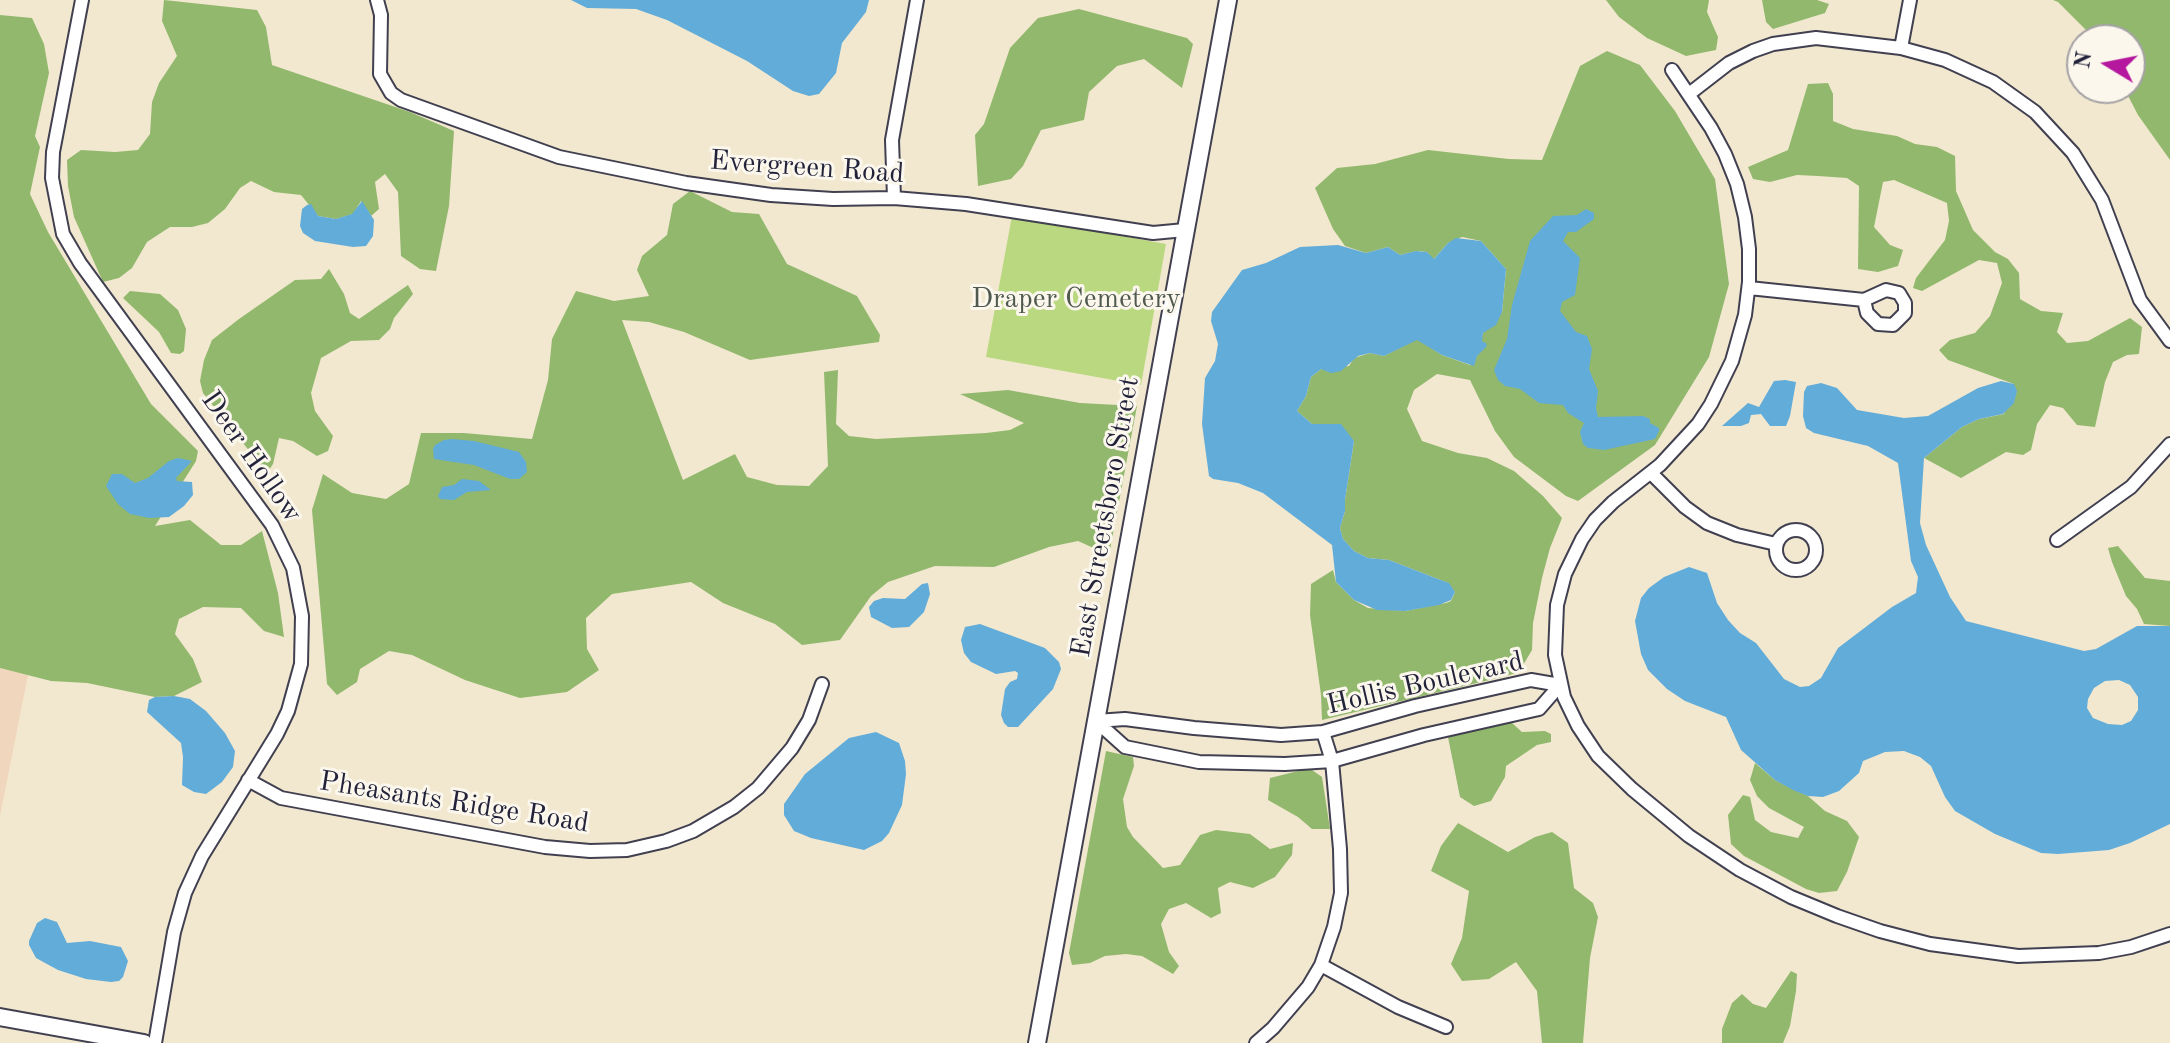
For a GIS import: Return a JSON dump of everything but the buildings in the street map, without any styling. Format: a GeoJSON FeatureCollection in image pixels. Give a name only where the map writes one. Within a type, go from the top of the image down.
{"type":"FeatureCollection","features":[{"type":"Feature","properties":{"kind":"main road","name":"East Streetsboro Street"},"geometry":{"type":"LineString","coordinates":[[1037,1043],[1228,0]]}},
{"type":"Feature","properties":{"kind":"main road"},"geometry":{"type":"LineString","coordinates":[[0,1017],[144,1043]]}},
{"type":"Feature","properties":{"kind":"street","name":"Deer Hollow"},"geometry":{"type":"LineString","coordinates":[[82,0],[53,152],[52,178],[63,234],[89,276],[259,504],[280,537],[299,589],[303,637],[298,680],[277,734],[202,856],[185,893],[174,932],[155,1043]]}},
{"type":"Feature","properties":{"kind":"street","name":"Evergreen Road"},"geometry":{"type":"LineString","coordinates":[[377,0],[381,15],[380,74],[391,93],[401,100],[559,157],[602,168],[771,195],[833,199],[894,198],[979,206],[1153,233],[1185,230]]}},
{"type":"Feature","properties":{"kind":"street"},"geometry":{"type":"LineString","coordinates":[[894,198],[892,140],[917,0]]}},
{"type":"Feature","properties":{"kind":"street"},"geometry":{"type":"LineString","coordinates":[[1901,48],[1910,0]]}},
{"type":"Feature","properties":{"kind":"street"},"geometry":{"type":"LineString","coordinates":[[1689,94],[1729,63],[1773,44],[1816,38],[1901,48],[1945,60],[1993,82],[2035,112],[2055,131],[2089,176],[2102,200],[2140,300],[2170,341]]}},
{"type":"Feature","properties":{"kind":"street"},"geometry":{"type":"LineString","coordinates":[[1672,70],[1725,154],[1737,184],[1748,233],[1749,288],[1739,338],[1717,393],[1682,444],[1595,520],[1570,563],[1560,589],[1555,621],[1555,655],[1560,685],[1578,726],[1598,756],[1689,836],[1740,870],[1791,897],[1837,916],[1930,944],[2018,956],[2099,953],[2131,947],[2170,934]]}},
{"type":"Feature","properties":{"kind":"street"},"geometry":{"type":"LineString","coordinates":[[1749,288],[1864,300]]}},
{"type":"Feature","properties":{"kind":"street"},"geometry":{"type":"LineString","coordinates":[[2057,540],[2131,487],[2170,444]]}},
{"type":"Feature","properties":{"kind":"street"},"geometry":{"type":"LineString","coordinates":[[1651,473],[1685,507],[1707,523],[1737,535],[1776,544]]}},
{"type":"Feature","properties":{"kind":"street","name":"Hollis Boulevard"},"geometry":{"type":"LineString","coordinates":[[1096,721],[1125,719],[1281,735],[1323,732],[1415,706],[1531,680],[1560,685]]}},
{"type":"Feature","properties":{"kind":"street","name":"Pheasants Ridge Road"},"geometry":{"type":"LineString","coordinates":[[248,780],[281,798],[520,843],[590,851],[627,850],[693,831],[734,807],[758,788],[776,769],[809,720],[822,684]]}},
{"type":"Feature","properties":{"kind":"street","name":"Hollis Boulevard"},"geometry":{"type":"LineString","coordinates":[[1096,721],[1125,747],[1199,762],[1285,764],[1332,761],[1424,735],[1539,709],[1560,685]]}},
{"type":"Feature","properties":{"kind":"street"},"geometry":{"type":"LineString","coordinates":[[1256,1043],[1293,1006],[1321,965],[1334,927],[1342,878],[1332,761],[1323,732]]}},
{"type":"Feature","properties":{"kind":"street"},"geometry":{"type":"LineString","coordinates":[[1321,965],[1398,1007],[1446,1027]]}},
{"type":"Feature","properties":{"kind":"shaded area"},"geometry":{"type":"Polygon","coordinates":[[[0,668],[28,675],[0,816],[0,668]]]}},
{"type":"Feature","properties":{"kind":"green space"},"geometry":{"type":"Polygon","coordinates":[[[164,0],[257,10],[266,27],[272,65],[410,112],[454,131],[449,206],[436,271],[420,269],[401,256],[398,192],[385,174],[375,182],[379,209],[371,216],[361,201],[353,214],[336,219],[318,216],[301,195],[274,192],[251,181],[240,188],[225,209],[208,223],[170,227],[147,242],[132,268],[119,278],[103,282],[74,217],[67,160],[81,150],[138,150],[150,134],[152,102],[159,83],[177,56],[162,21],[164,0]]]}},
{"type":"Feature","properties":{"kind":"green space"},"geometry":{"type":"Polygon","coordinates":[[[1606,0],[1709,0],[1707,12],[1718,37],[1716,50],[1686,56],[1647,38],[1619,17],[1606,0]]]}},
{"type":"Feature","properties":{"kind":"green space"},"geometry":{"type":"Polygon","coordinates":[[[1762,0],[1817,0],[1829,4],[1825,13],[1773,29],[1766,22],[1762,0]]]}},
{"type":"Feature","properties":{"kind":"green space"},"geometry":{"type":"Polygon","coordinates":[[[2053,0],[2170,0],[2170,160],[2132,104],[2146,104],[2146,24],[2080,24],[2053,0]]]}},
{"type":"Feature","properties":{"kind":"green space"},"geometry":{"type":"Polygon","coordinates":[[[1079,9],[1187,38],[1193,44],[1182,88],[1144,59],[1117,66],[1089,92],[1084,120],[1041,130],[1023,166],[1011,179],[978,186],[975,135],[984,124],[1010,48],[1038,18],[1079,9]]]}},
{"type":"Feature","properties":{"kind":"green space"},"geometry":{"type":"Polygon","coordinates":[[[0,15],[32,18],[44,44],[49,73],[35,136],[40,147],[30,194],[48,232],[151,404],[198,451],[196,461],[155,526],[190,520],[221,545],[241,545],[262,531],[278,593],[284,637],[264,631],[241,608],[203,607],[179,619],[175,634],[193,659],[202,682],[174,696],[155,697],[87,683],[51,681],[0,668],[0,15]]]}},
{"type":"Feature","properties":{"kind":"green space"},"geometry":{"type":"Polygon","coordinates":[[[1607,51],[1640,65],[1675,111],[1715,179],[1729,284],[1709,357],[1655,445],[1578,501],[1566,496],[1514,457],[1495,431],[1470,380],[1437,374],[1414,390],[1407,409],[1422,441],[1458,453],[1487,458],[1514,471],[1543,496],[1562,518],[1542,578],[1533,623],[1532,650],[1519,672],[1322,720],[1310,615],[1311,584],[1333,570],[1336,582],[1354,600],[1368,608],[1405,611],[1446,603],[1451,601],[1455,592],[1448,583],[1438,579],[1389,560],[1368,558],[1354,551],[1343,539],[1340,528],[1354,441],[1312,424],[1297,411],[1306,396],[1311,377],[1321,369],[1349,366],[1354,358],[1370,353],[1384,356],[1417,339],[1442,355],[1470,365],[1477,356],[1483,333],[1502,312],[1506,269],[1481,241],[1462,237],[1448,243],[1433,260],[1427,252],[1400,255],[1388,247],[1366,253],[1345,246],[1333,229],[1315,188],[1337,168],[1375,164],[1428,150],[1542,160],[1580,66],[1607,51]]]}},
{"type":"Feature","properties":{"kind":"green space"},"geometry":{"type":"Polygon","coordinates":[[[1828,83],[1833,94],[1833,121],[1853,129],[1937,147],[1955,156],[1956,191],[1973,230],[1995,252],[2008,259],[2019,273],[2020,299],[2041,311],[2063,313],[2057,332],[2067,343],[2088,341],[2130,318],[2142,327],[2139,354],[2127,355],[2113,362],[2095,427],[2077,425],[2063,408],[2050,405],[2037,424],[2031,450],[2023,455],[2006,452],[1961,478],[1924,458],[1962,427],[1979,419],[2004,414],[2014,384],[1948,360],[1939,350],[1950,340],[1975,333],[1990,316],[2002,283],[1997,263],[1979,260],[1922,291],[1913,288],[1916,278],[1945,240],[1949,221],[1947,203],[1894,180],[1883,182],[1874,227],[1890,245],[1903,250],[1898,266],[1878,272],[1858,269],[1859,186],[1847,178],[1818,176],[1797,175],[1770,182],[1753,179],[1748,167],[1788,150],[1808,84],[1828,83]]]}},
{"type":"Feature","properties":{"kind":"green space"},"geometry":{"type":"Polygon","coordinates":[[[690,191],[732,212],[759,214],[787,264],[857,296],[880,335],[879,342],[750,360],[684,332],[649,322],[622,320],[683,480],[735,454],[747,477],[777,485],[809,486],[828,466],[824,372],[838,370],[836,424],[849,436],[876,439],[986,433],[1010,430],[1024,423],[960,394],[1008,390],[1080,403],[1137,406],[1109,555],[1078,541],[1049,547],[994,567],[935,566],[888,582],[871,596],[840,640],[802,645],[775,624],[723,603],[691,582],[612,594],[586,618],[587,649],[599,670],[567,692],[520,698],[465,680],[412,655],[389,651],[360,669],[357,682],[337,695],[327,684],[312,510],[323,474],[352,493],[386,499],[409,484],[421,433],[532,439],[548,380],[552,339],[576,291],[614,301],[649,296],[637,270],[642,256],[667,235],[673,204],[690,191]]]}},
{"type":"Feature","properties":{"kind":"green space","name":"Draper Cemetery"},"geometry":{"type":"Polygon","coordinates":[[[1012,216],[1166,244],[1141,385],[986,357],[1012,216]]]}},
{"type":"Feature","properties":{"kind":"green space"},"geometry":{"type":"Polygon","coordinates":[[[329,269],[344,294],[350,313],[359,319],[408,285],[413,294],[379,340],[351,341],[321,358],[311,393],[315,411],[333,436],[328,451],[317,456],[293,441],[279,438],[273,464],[267,473],[203,393],[200,381],[204,360],[212,340],[239,319],[295,280],[321,279],[329,269]]]}},
{"type":"Feature","properties":{"kind":"green space"},"geometry":{"type":"Polygon","coordinates":[[[130,291],[160,294],[178,310],[186,329],[184,351],[171,353],[159,332],[123,298],[130,291]]]}},
{"type":"Feature","properties":{"kind":"green space"},"geometry":{"type":"Polygon","coordinates":[[[2118,546],[2145,578],[2170,581],[2170,626],[2144,624],[2126,596],[2112,562],[2108,548],[2118,546]]]}},
{"type":"Feature","properties":{"kind":"green space"},"geometry":{"type":"Polygon","coordinates":[[[1499,722],[1512,723],[1522,732],[1545,731],[1551,734],[1551,742],[1537,745],[1506,766],[1505,777],[1491,801],[1474,806],[1460,797],[1448,737],[1499,722]]]}},
{"type":"Feature","properties":{"kind":"green space"},"geometry":{"type":"Polygon","coordinates":[[[1106,751],[1133,757],[1134,766],[1123,799],[1127,827],[1163,868],[1180,865],[1200,835],[1216,830],[1250,834],[1270,849],[1293,843],[1292,855],[1275,877],[1253,888],[1230,882],[1218,888],[1221,913],[1211,918],[1186,903],[1169,909],[1161,924],[1169,952],[1179,966],[1173,974],[1142,956],[1126,954],[1072,965],[1069,953],[1106,751]]]}},
{"type":"Feature","properties":{"kind":"green space"},"geometry":{"type":"Polygon","coordinates":[[[1755,763],[1775,780],[1808,796],[1825,811],[1847,821],[1859,837],[1837,891],[1819,893],[1806,889],[1744,856],[1731,844],[1728,815],[1743,795],[1750,797],[1755,820],[1771,832],[1798,838],[1804,827],[1769,808],[1757,796],[1750,780],[1755,763]]]}},
{"type":"Feature","properties":{"kind":"green space"},"geometry":{"type":"Polygon","coordinates":[[[1312,770],[1322,777],[1330,829],[1312,829],[1268,800],[1270,778],[1312,770]]]}},
{"type":"Feature","properties":{"kind":"green space"},"geometry":{"type":"Polygon","coordinates":[[[1458,823],[1508,852],[1535,837],[1552,832],[1568,843],[1574,888],[1593,903],[1598,917],[1590,958],[1583,1043],[1542,1043],[1537,991],[1516,962],[1489,979],[1462,981],[1451,964],[1462,938],[1469,891],[1431,871],[1441,846],[1458,823]]]}},
{"type":"Feature","properties":{"kind":"green space"},"geometry":{"type":"Polygon","coordinates":[[[1791,971],[1797,974],[1796,991],[1790,1026],[1783,1043],[1722,1043],[1722,1029],[1732,1003],[1742,994],[1753,1004],[1766,1008],[1791,971]]]}},
{"type":"Feature","properties":{"kind":"water"},"geometry":{"type":"Polygon","coordinates":[[[571,0],[869,0],[866,12],[842,43],[836,73],[819,94],[809,96],[793,91],[747,61],[667,20],[636,9],[587,8],[571,0]]]}},
{"type":"Feature","properties":{"kind":"water"},"geometry":{"type":"Polygon","coordinates":[[[362,201],[374,220],[373,236],[366,246],[315,241],[303,233],[300,226],[302,209],[307,205],[311,204],[318,216],[336,219],[352,214],[362,201]]]}},
{"type":"Feature","properties":{"kind":"water"},"geometry":{"type":"Polygon","coordinates":[[[1586,209],[1594,213],[1594,219],[1576,232],[1568,232],[1563,241],[1580,258],[1575,295],[1562,302],[1560,311],[1576,332],[1587,336],[1592,349],[1589,369],[1598,391],[1598,417],[1643,416],[1659,428],[1655,439],[1604,450],[1588,448],[1583,444],[1580,432],[1584,423],[1568,413],[1563,405],[1539,403],[1520,389],[1505,386],[1494,370],[1507,339],[1512,305],[1530,241],[1553,216],[1577,215],[1586,209]]]}},
{"type":"Feature","properties":{"kind":"water"},"geometry":{"type":"Polygon","coordinates":[[[1456,238],[1481,241],[1506,269],[1502,312],[1496,325],[1483,333],[1482,341],[1487,344],[1477,356],[1474,366],[1442,355],[1417,340],[1384,356],[1370,353],[1358,356],[1341,371],[1331,373],[1321,369],[1311,377],[1306,396],[1297,411],[1312,424],[1341,424],[1354,441],[1340,528],[1343,539],[1354,551],[1368,558],[1389,560],[1449,583],[1455,592],[1451,600],[1439,605],[1405,611],[1377,610],[1354,600],[1336,582],[1332,545],[1263,493],[1209,476],[1202,424],[1205,378],[1215,361],[1218,344],[1211,321],[1212,312],[1242,270],[1300,247],[1338,245],[1366,253],[1388,247],[1400,255],[1427,252],[1434,259],[1456,238]]]}},
{"type":"Feature","properties":{"kind":"water"},"geometry":{"type":"Polygon","coordinates":[[[1774,381],[1796,382],[1786,426],[1770,426],[1761,414],[1751,415],[1749,423],[1741,426],[1722,426],[1748,403],[1759,407],[1774,381]]]}},
{"type":"Feature","properties":{"kind":"water"},"geometry":{"type":"Polygon","coordinates":[[[2001,381],[2014,384],[2017,391],[2014,403],[2003,414],[1979,419],[1962,427],[1924,458],[1920,523],[1926,545],[1950,597],[1966,621],[2084,651],[2096,649],[2137,626],[2170,626],[2170,824],[2109,850],[2041,853],[1995,834],[1955,811],[1931,766],[1920,757],[1904,751],[1885,752],[1863,761],[1859,773],[1839,791],[1823,797],[1808,796],[1793,790],[1775,780],[1741,750],[1726,717],[1685,701],[1667,689],[1648,670],[1641,654],[1635,621],[1641,598],[1664,577],[1689,567],[1707,573],[1717,603],[1728,620],[1740,633],[1756,643],[1784,679],[1800,687],[1809,686],[1821,678],[1838,648],[1916,593],[1918,577],[1911,561],[1898,463],[1868,446],[1814,433],[1806,428],[1803,416],[1807,386],[1821,383],[1837,388],[1857,410],[1904,418],[1928,416],[1978,388],[2001,381]],[[2119,680],[2105,681],[2094,688],[2087,708],[2093,718],[2108,724],[2122,725],[2131,721],[2138,710],[2138,697],[2130,685],[2119,680]]]}},
{"type":"Feature","properties":{"kind":"water"},"geometry":{"type":"Polygon","coordinates":[[[452,439],[519,452],[526,462],[527,472],[519,479],[510,479],[474,465],[434,459],[435,445],[452,439]]]}},
{"type":"Feature","properties":{"kind":"water"},"geometry":{"type":"Polygon","coordinates":[[[178,458],[192,461],[176,478],[177,481],[192,482],[193,495],[169,517],[149,518],[130,514],[118,504],[106,486],[112,474],[122,474],[135,483],[178,458]]]}},
{"type":"Feature","properties":{"kind":"water"},"geometry":{"type":"Polygon","coordinates":[[[462,479],[479,481],[491,490],[467,492],[454,500],[440,499],[438,496],[442,487],[454,485],[462,479]]]}},
{"type":"Feature","properties":{"kind":"water"},"geometry":{"type":"Polygon","coordinates":[[[928,583],[930,594],[924,612],[909,627],[892,628],[871,617],[869,607],[874,601],[883,598],[905,599],[922,584],[928,583]]]}},
{"type":"Feature","properties":{"kind":"water"},"geometry":{"type":"Polygon","coordinates":[[[980,624],[1045,648],[1059,662],[1061,669],[1053,689],[1018,727],[1008,727],[1001,715],[1005,689],[1017,679],[1018,673],[996,674],[971,662],[964,653],[961,640],[965,627],[980,624]]]}},
{"type":"Feature","properties":{"kind":"water"},"geometry":{"type":"Polygon","coordinates":[[[174,696],[190,699],[206,711],[225,733],[235,751],[233,767],[222,782],[206,794],[182,785],[181,743],[147,712],[149,700],[174,696]]]}},
{"type":"Feature","properties":{"kind":"water"},"geometry":{"type":"Polygon","coordinates":[[[876,732],[899,743],[905,761],[902,805],[889,833],[882,841],[864,850],[794,831],[784,815],[784,804],[805,774],[849,738],[876,732]]]}},
{"type":"Feature","properties":{"kind":"water"},"geometry":{"type":"Polygon","coordinates":[[[45,918],[57,922],[67,943],[90,941],[121,947],[128,961],[123,977],[111,982],[86,979],[58,970],[36,958],[29,941],[37,923],[45,918]]]}}]}
